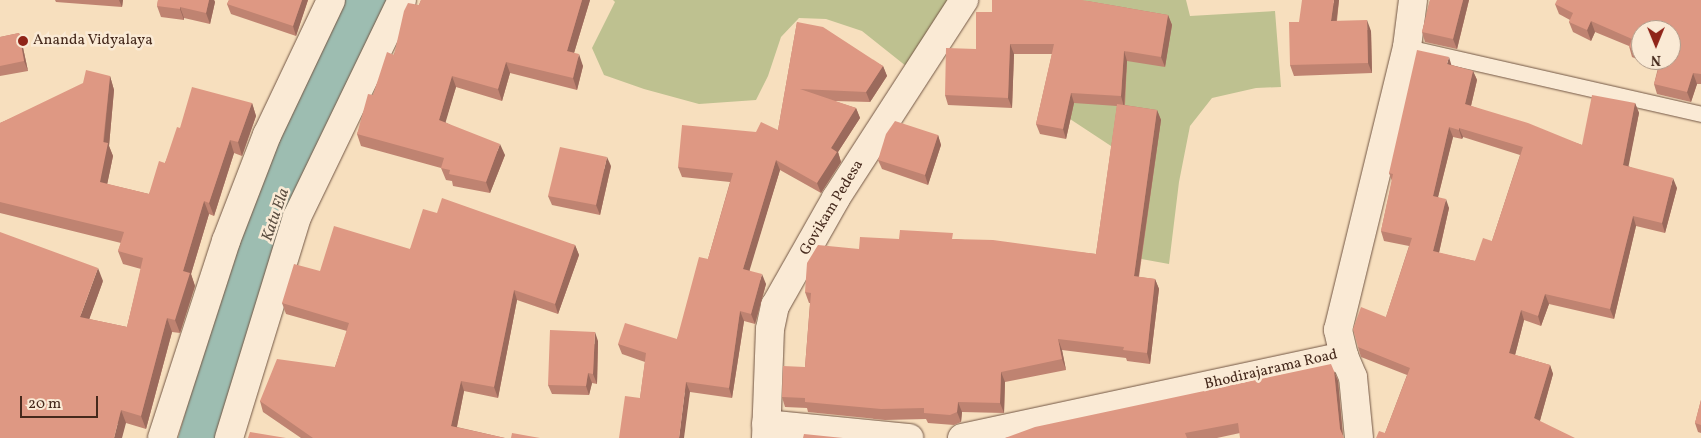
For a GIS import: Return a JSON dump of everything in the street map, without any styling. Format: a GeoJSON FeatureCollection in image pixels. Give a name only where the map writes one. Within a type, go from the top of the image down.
{"type":"FeatureCollection","features":[{"type":"Feature","properties":{"kind":"street"},"geometry":{"type":"LineString","coordinates":[[162,438],[230,232],[267,136],[330,0]]}},
{"type":"Feature","properties":{"kind":"street"},"geometry":{"type":"LineString","coordinates":[[229,438],[297,216],[402,0]]}},
{"type":"Feature","properties":{"kind":"street","name":"Govikam Pedesa"},"geometry":{"type":"LineString","coordinates":[[766,431],[770,329],[775,306],[836,198],[964,0]]}},
{"type":"Feature","properties":{"kind":"street","name":"Bhodirajarama Road"},"geometry":{"type":"LineString","coordinates":[[962,438],[1344,356],[1338,330],[1407,47],[1413,0]]}},
{"type":"Feature","properties":{"kind":"street"},"geometry":{"type":"LineString","coordinates":[[1344,356],[1353,377],[1359,438]]}},
{"type":"Feature","properties":{"kind":"street"},"geometry":{"type":"LineString","coordinates":[[766,431],[909,438]]}},
{"type":"Feature","properties":{"kind":"lane"},"geometry":{"type":"LineString","coordinates":[[1407,47],[1701,114]]}},
{"type":"Feature","properties":{"kind":"green space"},"geometry":{"type":"Polygon","coordinates":[[[613,0],[964,0],[916,74],[862,31],[826,19],[799,18],[781,37],[768,76],[756,100],[699,104],[644,89],[604,75],[592,48],[615,2],[613,0]]]}},
{"type":"Feature","properties":{"kind":"green space"},"geometry":{"type":"Polygon","coordinates":[[[1068,0],[1186,0],[1190,16],[1275,11],[1281,87],[1256,88],[1212,98],[1190,126],[1179,182],[1169,264],[1114,254],[1131,204],[1111,146],[1070,119],[1068,0]]]}},
{"type":"Feature","properties":{"kind":"water","name":"Katu Ela"},"geometry":{"type":"Polygon","coordinates":[[[343,0],[389,0],[222,438],[178,438],[235,240],[343,0]]]}},
{"type":"Feature","properties":{"kind":"building"},"geometry":{"type":"Polygon","coordinates":[[[158,0],[209,0],[206,13],[180,7],[180,9],[157,6],[158,0]]]}},
{"type":"Feature","properties":{"kind":"building"},"geometry":{"type":"Polygon","coordinates":[[[229,0],[302,0],[293,26],[227,4],[229,0]]]}},
{"type":"Feature","properties":{"kind":"building"},"geometry":{"type":"Polygon","coordinates":[[[421,0],[582,0],[567,51],[579,54],[573,78],[506,62],[498,89],[452,76],[439,120],[500,144],[486,182],[449,174],[450,170],[441,168],[444,158],[357,134],[368,94],[373,95],[387,52],[394,55],[404,11],[408,3],[419,5],[421,0]]]}},
{"type":"Feature","properties":{"kind":"building"},"geometry":{"type":"Polygon","coordinates":[[[992,0],[1082,0],[1168,15],[1161,57],[1124,51],[1121,96],[1071,93],[1063,129],[1036,124],[1054,44],[1010,44],[1008,98],[945,95],[946,48],[976,49],[976,12],[992,12],[992,0]]]}},
{"type":"Feature","properties":{"kind":"building"},"geometry":{"type":"Polygon","coordinates":[[[1302,0],[1334,0],[1331,21],[1367,20],[1368,63],[1290,65],[1289,22],[1299,22],[1302,0]]]}},
{"type":"Feature","properties":{"kind":"building"},"geometry":{"type":"Polygon","coordinates":[[[1430,0],[1463,0],[1453,39],[1422,32],[1430,0]]]}},
{"type":"Feature","properties":{"kind":"building"},"geometry":{"type":"Polygon","coordinates":[[[1557,0],[1701,0],[1701,74],[1693,73],[1687,92],[1654,84],[1658,70],[1681,70],[1681,20],[1631,20],[1631,39],[1591,21],[1587,30],[1569,22],[1573,13],[1555,4],[1557,0]]]}},
{"type":"Feature","properties":{"kind":"building"},"geometry":{"type":"Polygon","coordinates":[[[797,22],[823,27],[883,66],[866,92],[800,89],[856,108],[831,148],[837,152],[817,183],[776,160],[743,269],[762,274],[751,314],[740,311],[729,388],[686,382],[679,438],[619,438],[625,396],[640,398],[646,353],[618,344],[625,323],[677,339],[699,257],[708,259],[733,173],[678,167],[682,125],[756,132],[761,122],[778,130],[797,22]]]}},
{"type":"Feature","properties":{"kind":"building"},"geometry":{"type":"Polygon","coordinates":[[[19,33],[24,61],[0,66],[0,37],[19,33]]]}},
{"type":"Feature","properties":{"kind":"building"},"geometry":{"type":"Polygon","coordinates":[[[1417,50],[1449,57],[1447,64],[1473,71],[1465,104],[1528,123],[1582,145],[1592,95],[1635,103],[1623,165],[1673,178],[1662,223],[1633,216],[1610,309],[1545,294],[1538,316],[1521,310],[1509,353],[1550,365],[1534,418],[1575,438],[1376,438],[1379,431],[1385,433],[1410,368],[1358,347],[1353,329],[1361,307],[1386,317],[1412,238],[1381,231],[1393,174],[1389,173],[1417,50]],[[1449,127],[1433,196],[1446,199],[1433,251],[1475,261],[1483,238],[1492,241],[1523,147],[1459,128],[1459,130],[1449,127]]]}},
{"type":"Feature","properties":{"kind":"building"},"geometry":{"type":"Polygon","coordinates":[[[86,70],[110,76],[103,142],[108,143],[100,182],[149,194],[159,161],[165,163],[177,127],[180,128],[192,87],[252,103],[238,142],[230,140],[209,203],[204,201],[183,271],[190,273],[175,320],[167,318],[141,416],[121,410],[114,438],[0,438],[0,232],[98,268],[80,317],[127,327],[143,258],[118,251],[124,232],[0,202],[0,123],[83,83],[86,70]]]}},
{"type":"Feature","properties":{"kind":"building"},"geometry":{"type":"Polygon","coordinates":[[[1117,104],[1157,110],[1134,276],[1155,279],[1147,353],[1123,350],[1124,347],[1058,339],[1062,359],[1001,372],[1000,403],[958,402],[957,412],[950,415],[924,413],[924,408],[881,409],[805,402],[805,398],[782,397],[783,366],[805,367],[811,293],[805,292],[807,263],[818,245],[859,249],[860,237],[899,239],[900,230],[953,233],[952,239],[993,240],[1096,254],[1117,104]]]}},
{"type":"Feature","properties":{"kind":"building"},"geometry":{"type":"Polygon","coordinates":[[[895,121],[938,135],[925,175],[878,160],[886,134],[895,121]]]}},
{"type":"Feature","properties":{"kind":"building"},"geometry":{"type":"Polygon","coordinates":[[[560,147],[607,157],[596,205],[548,196],[560,147]]]}},
{"type":"Feature","properties":{"kind":"building"},"geometry":{"type":"Polygon","coordinates":[[[442,198],[575,245],[555,304],[514,290],[494,387],[461,381],[451,426],[505,438],[313,438],[260,401],[277,359],[335,367],[349,323],[282,303],[294,264],[320,271],[334,226],[410,249],[423,209],[437,213],[442,198]]]}},
{"type":"Feature","properties":{"kind":"building"},"geometry":{"type":"Polygon","coordinates":[[[550,330],[595,332],[593,374],[588,373],[586,386],[548,385],[550,330]]]}},
{"type":"Feature","properties":{"kind":"building"},"geometry":{"type":"Polygon","coordinates":[[[1331,364],[1334,371],[1340,429],[1344,438],[1240,438],[1238,423],[1185,433],[1187,438],[1005,438],[1035,427],[1331,364]]]}},
{"type":"Feature","properties":{"kind":"building"},"geometry":{"type":"Polygon","coordinates":[[[1701,400],[1701,425],[1695,423],[1701,400]]]}},
{"type":"Feature","properties":{"kind":"building"},"geometry":{"type":"Polygon","coordinates":[[[250,432],[286,438],[248,438],[250,432]]]}},
{"type":"Feature","properties":{"kind":"building"},"geometry":{"type":"Polygon","coordinates":[[[512,433],[540,438],[511,438],[512,433]]]}},
{"type":"Feature","properties":{"kind":"building"},"geometry":{"type":"Polygon","coordinates":[[[804,434],[843,438],[803,438],[804,434]]]}},
{"type":"Feature","properties":{"kind":"place","name":"Ananda Vidyalaya"},"geometry":{"type":"Point","coordinates":[23,41]}}]}
